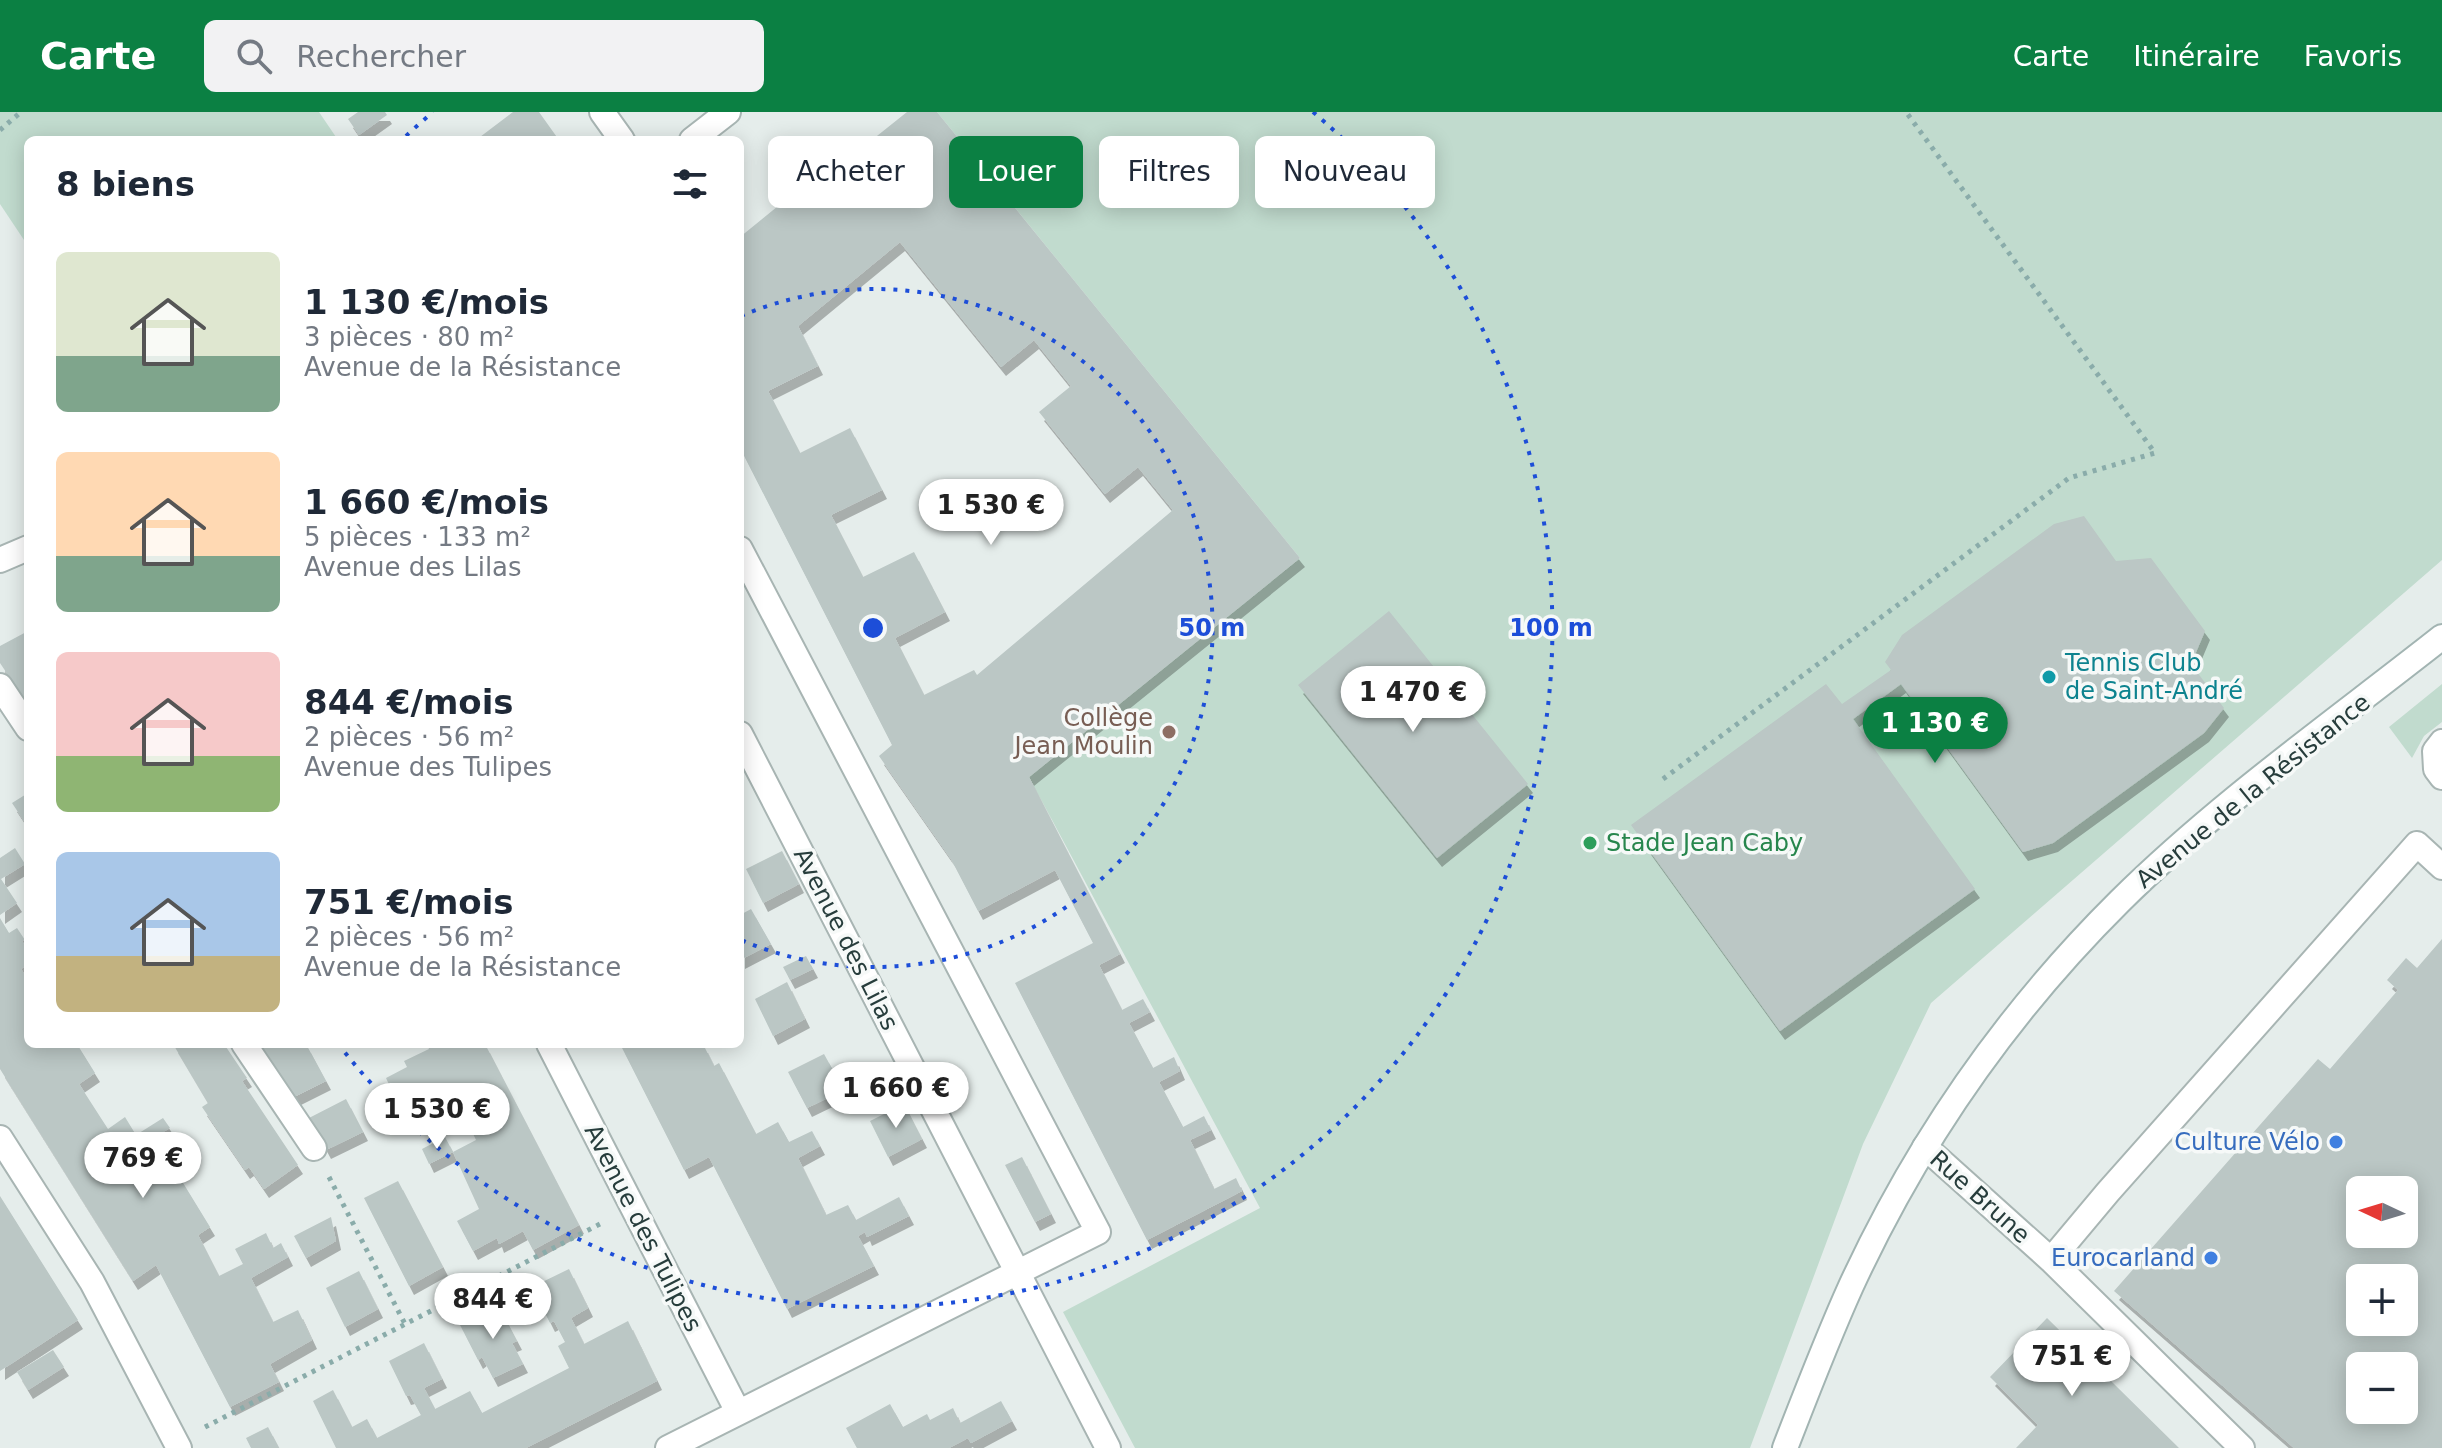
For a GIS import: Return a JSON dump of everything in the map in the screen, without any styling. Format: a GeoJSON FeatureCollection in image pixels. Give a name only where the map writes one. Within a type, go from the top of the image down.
{"type":"FeatureCollection","features":[{"type":"Feature","properties":{"kind":"street"},"geometry":{"type":"LineString","coordinates":[[602,112],[619,136]]}},
{"type":"Feature","properties":{"kind":"street"},"geometry":{"type":"LineString","coordinates":[[697,136],[728,112]]}},
{"type":"Feature","properties":{"kind":"street"},"geometry":{"type":"LineString","coordinates":[[0,560],[24,550]]}},
{"type":"Feature","properties":{"kind":"street"},"geometry":{"type":"LineString","coordinates":[[668,1448],[1098,1232],[744,557]]}},
{"type":"Feature","properties":{"kind":"street","name":"Avenue de la Résistance"},"geometry":{"type":"LineString","coordinates":[[1785,1448],[1852,1285],[1925,1147],[1966,1082],[2009,1027],[2073,951],[2120,902],[2209,821],[2442,637]]}},
{"type":"Feature","properties":{"kind":"street"},"geometry":{"type":"LineString","coordinates":[[0,686],[24,722]]}},
{"type":"Feature","properties":{"kind":"street","name":"Avenue des Lilas"},"geometry":{"type":"LineString","coordinates":[[744,742],[1108,1448]]}},
{"type":"Feature","properties":{"kind":"street"},"geometry":{"type":"LineString","coordinates":[[2442,742],[2435,751],[2436,769],[2442,777]]}},
{"type":"Feature","properties":{"kind":"street"},"geometry":{"type":"LineString","coordinates":[[2051,1260],[2417,844],[2442,867]]}},
{"type":"Feature","properties":{"kind":"street"},"geometry":{"type":"LineString","coordinates":[[247,1048],[314,1148]]}},
{"type":"Feature","properties":{"kind":"street","name":"Avenue des Tulipes"},"geometry":{"type":"LineString","coordinates":[[551,1048],[738,1412]]}},
{"type":"Feature","properties":{"kind":"street"},"geometry":{"type":"LineString","coordinates":[[0,1138],[92,1282],[177,1445]]}},
{"type":"Feature","properties":{"kind":"street","name":"Rue Brune"},"geometry":{"type":"LineString","coordinates":[[1925,1147],[2051,1260],[2242,1448]]}},
{"type":"Feature","properties":{"kind":"street"},"geometry":{"type":"LineString","coordinates":[[710,1426],[722,1448]]}},
{"type":"Feature","properties":{"kind":"path"},"geometry":{"type":"LineString","coordinates":[[0,130],[21,112]]}},
{"type":"Feature","properties":{"kind":"path"},"geometry":{"type":"LineString","coordinates":[[1663,779],[2069,478],[2155,453],[1906,112]]}},
{"type":"Feature","properties":{"kind":"path"},"geometry":{"type":"LineString","coordinates":[[314,1148],[405,1324]]}},
{"type":"Feature","properties":{"kind":"path"},"geometry":{"type":"LineString","coordinates":[[177,1445],[633,1207]]}},
{"type":"Feature","properties":{"kind":"green space"},"geometry":{"type":"Polygon","coordinates":[[[0,112],[319,112],[335,136],[24,136],[24,240],[0,204],[0,112]]]}},
{"type":"Feature","properties":{"kind":"green space","name":"Stade Jean Caby"},"geometry":{"type":"Polygon","coordinates":[[[937,112],[2442,112],[2442,560],[1931,1003],[1863,1144],[1750,1448],[1135,1448],[1063,1312],[1260,1208],[1029,777],[1300,558],[1015,208],[1083,208],[1083,136],[957,136],[937,112]]]}},
{"type":"Feature","properties":{"kind":"green space"},"geometry":{"type":"Polygon","coordinates":[[[2442,684],[2442,722],[2424,736],[2412,758],[2389,727],[2442,684]]]}},
{"type":"Feature","properties":{"kind":"building"},"geometry":{"type":"Polygon","coordinates":[[[358,112],[385,112],[387,115],[359,135],[348,119],[358,112]]]}},
{"type":"Feature","properties":{"kind":"building"},"geometry":{"type":"Polygon","coordinates":[[[513,112],[539,112],[556,136],[481,136],[513,112]]]}},
{"type":"Feature","properties":{"kind":"building"},"geometry":{"type":"Polygon","coordinates":[[[907,112],[937,112],[957,136],[949,136],[949,208],[1015,208],[1300,558],[1029,777],[1120,954],[1099,965],[1122,1010],[1143,999],[1150,1012],[1129,1023],[1153,1068],[1174,1057],[1180,1071],[1159,1082],[1183,1127],[1204,1116],[1211,1130],[1190,1140],[1214,1189],[1236,1178],[1242,1191],[1147,1240],[1015,983],[1093,943],[1055,870],[978,911],[951,859],[879,756],[892,745],[744,456],[744,234],[776,208],[933,208],[933,136],[877,136],[907,112]],[[900,242],[798,326],[818,366],[768,391],[800,453],[850,428],[882,490],[831,515],[863,577],[914,552],[945,612],[895,638],[924,695],[974,670],[977,675],[1173,510],[1138,467],[1105,494],[1039,412],[1071,386],[1034,340],[1001,367],[900,242]]]}},
{"type":"Feature","properties":{"kind":"building"},"geometry":{"type":"Polygon","coordinates":[[[2084,516],[2116,561],[2151,558],[2205,631],[2191,664],[2224,708],[2204,733],[2053,843],[2023,852],[1901,684],[1853,719],[1975,889],[1780,1031],[1631,825],[1826,684],[1842,704],[1891,670],[1885,662],[1902,635],[2054,524],[2084,516]]]}},
{"type":"Feature","properties":{"kind":"building"},"geometry":{"type":"Polygon","coordinates":[[[1389,611],[1528,784],[1437,858],[1298,685],[1389,611]]]}},
{"type":"Feature","properties":{"kind":"building"},"geometry":{"type":"Polygon","coordinates":[[[24,633],[24,699],[0,663],[0,646],[24,633]]]}},
{"type":"Feature","properties":{"kind":"building"},"geometry":{"type":"Polygon","coordinates":[[[24,796],[24,821],[12,803],[24,796]]]}},
{"type":"Feature","properties":{"kind":"building"},"geometry":{"type":"Polygon","coordinates":[[[15,848],[24,865],[1,879],[17,903],[0,915],[0,858],[15,848]]]}},
{"type":"Feature","properties":{"kind":"building"},"geometry":{"type":"Polygon","coordinates":[[[782,851],[799,884],[763,903],[746,869],[782,851]]]}},
{"type":"Feature","properties":{"kind":"building"},"geometry":{"type":"Polygon","coordinates":[[[751,909],[771,944],[744,958],[744,913],[751,909]]]}},
{"type":"Feature","properties":{"kind":"building"},"geometry":{"type":"Polygon","coordinates":[[[0,918],[9,933],[17,928],[24,938],[24,967],[21,969],[24,974],[24,1048],[79,1048],[95,1073],[79,1084],[108,1129],[125,1117],[136,1135],[163,1118],[170,1128],[163,1132],[170,1141],[152,1153],[160,1166],[169,1160],[210,1227],[198,1235],[219,1276],[243,1264],[235,1249],[266,1233],[273,1248],[281,1243],[288,1257],[251,1278],[273,1322],[298,1310],[312,1340],[270,1364],[279,1382],[230,1407],[156,1265],[133,1281],[0,1069],[0,918]]]}},
{"type":"Feature","properties":{"kind":"building"},"geometry":{"type":"Polygon","coordinates":[[[2442,939],[2442,1448],[2294,1448],[2114,1291],[2318,1059],[2330,1069],[2398,990],[2387,980],[2406,958],[2417,968],[2442,939]]]}},
{"type":"Feature","properties":{"kind":"building"},"geometry":{"type":"Polygon","coordinates":[[[806,956],[813,969],[790,980],[783,967],[806,956]]]}},
{"type":"Feature","properties":{"kind":"building"},"geometry":{"type":"Polygon","coordinates":[[[787,982],[805,1019],[773,1036],[755,999],[787,982]]]}},
{"type":"Feature","properties":{"kind":"building"},"geometry":{"type":"Polygon","coordinates":[[[175,1048],[227,1048],[247,1078],[242,1081],[298,1165],[264,1189],[249,1167],[245,1170],[202,1107],[208,1103],[175,1048]]]}},
{"type":"Feature","properties":{"kind":"building"},"geometry":{"type":"Polygon","coordinates":[[[259,1048],[308,1048],[326,1081],[292,1098],[259,1048]]]}},
{"type":"Feature","properties":{"kind":"building"},"geometry":{"type":"Polygon","coordinates":[[[487,1048],[579,1225],[533,1250],[523,1231],[499,1244],[497,1238],[473,1251],[457,1221],[479,1209],[453,1152],[476,1140],[459,1104],[450,1088],[425,1100],[423,1096],[400,1108],[386,1078],[407,1067],[404,1061],[429,1049],[487,1048]]]}},
{"type":"Feature","properties":{"kind":"building"},"geometry":{"type":"Polygon","coordinates":[[[622,1048],[705,1048],[714,1066],[719,1063],[756,1134],[778,1122],[789,1142],[812,1131],[820,1146],[798,1158],[826,1215],[848,1205],[856,1220],[899,1197],[909,1216],[867,1237],[865,1232],[858,1236],[874,1266],[787,1309],[709,1157],[684,1170],[622,1048]]]}},
{"type":"Feature","properties":{"kind":"building"},"geometry":{"type":"Polygon","coordinates":[[[824,1054],[844,1090],[807,1108],[788,1072],[824,1054]]]}},
{"type":"Feature","properties":{"kind":"building"},"geometry":{"type":"Polygon","coordinates":[[[346,1099],[363,1132],[326,1150],[309,1118],[346,1099]]]}},
{"type":"Feature","properties":{"kind":"building"},"geometry":{"type":"Polygon","coordinates":[[[904,1104],[922,1139],[888,1157],[870,1121],[904,1104]]]}},
{"type":"Feature","properties":{"kind":"building"},"geometry":{"type":"Polygon","coordinates":[[[445,1137],[453,1152],[429,1164],[422,1149],[445,1137]]]}},
{"type":"Feature","properties":{"kind":"building"},"geometry":{"type":"Polygon","coordinates":[[[1022,1157],[1051,1214],[1035,1222],[1005,1165],[1022,1157]]]}},
{"type":"Feature","properties":{"kind":"building"},"geometry":{"type":"Polygon","coordinates":[[[398,1181],[443,1267],[409,1286],[364,1198],[398,1181]]]}},
{"type":"Feature","properties":{"kind":"building"},"geometry":{"type":"Polygon","coordinates":[[[0,1196],[78,1320],[0,1371],[0,1196]]]}},
{"type":"Feature","properties":{"kind":"building"},"geometry":{"type":"Polygon","coordinates":[[[331,1217],[336,1241],[306,1258],[294,1236],[331,1217]]]}},
{"type":"Feature","properties":{"kind":"building"},"geometry":{"type":"Polygon","coordinates":[[[569,1269],[588,1308],[571,1318],[584,1344],[628,1321],[657,1381],[526,1448],[336,1448],[313,1401],[333,1390],[352,1427],[367,1419],[377,1438],[421,1415],[410,1395],[406,1396],[389,1361],[424,1343],[442,1379],[424,1388],[435,1409],[470,1391],[482,1413],[569,1368],[558,1346],[565,1342],[554,1321],[550,1323],[532,1287],[569,1269]]]}},
{"type":"Feature","properties":{"kind":"building"},"geometry":{"type":"Polygon","coordinates":[[[359,1271],[378,1309],[345,1327],[326,1288],[359,1271]]]}},
{"type":"Feature","properties":{"kind":"building"},"geometry":{"type":"Polygon","coordinates":[[[498,1305],[517,1341],[512,1343],[523,1364],[493,1378],[482,1357],[478,1360],[460,1325],[498,1305]]]}},
{"type":"Feature","properties":{"kind":"building"},"geometry":{"type":"Polygon","coordinates":[[[2047,1318],[2179,1448],[2016,1448],[2038,1425],[1990,1377],[2047,1318]]]}},
{"type":"Feature","properties":{"kind":"building"},"geometry":{"type":"Polygon","coordinates":[[[53,1350],[64,1367],[28,1390],[17,1372],[53,1350]]]}},
{"type":"Feature","properties":{"kind":"building"},"geometry":{"type":"Polygon","coordinates":[[[1001,1401],[1012,1421],[971,1443],[968,1438],[949,1448],[857,1448],[846,1428],[890,1404],[903,1427],[927,1414],[930,1420],[953,1408],[960,1423],[1001,1401]]]}},
{"type":"Feature","properties":{"kind":"building"},"geometry":{"type":"Polygon","coordinates":[[[268,1427],[279,1448],[251,1448],[246,1438],[268,1427]]]}},
{"type":"Feature","properties":{"kind":"place","name":"Tennis Club de Saint-André"},"geometry":{"type":"Point","coordinates":[2049,677]}},
{"type":"Feature","properties":{"kind":"place","name":"Collège Jean Moulin"},"geometry":{"type":"Point","coordinates":[1169,732]}},
{"type":"Feature","properties":{"kind":"place","name":"Stade Jean Caby"},"geometry":{"type":"Point","coordinates":[1590,843]}},
{"type":"Feature","properties":{"kind":"place","name":"Culture Vélo"},"geometry":{"type":"Point","coordinates":[2336,1142]}},
{"type":"Feature","properties":{"kind":"place","name":"Eurocarland"},"geometry":{"type":"Point","coordinates":[2211,1258]}}]}
